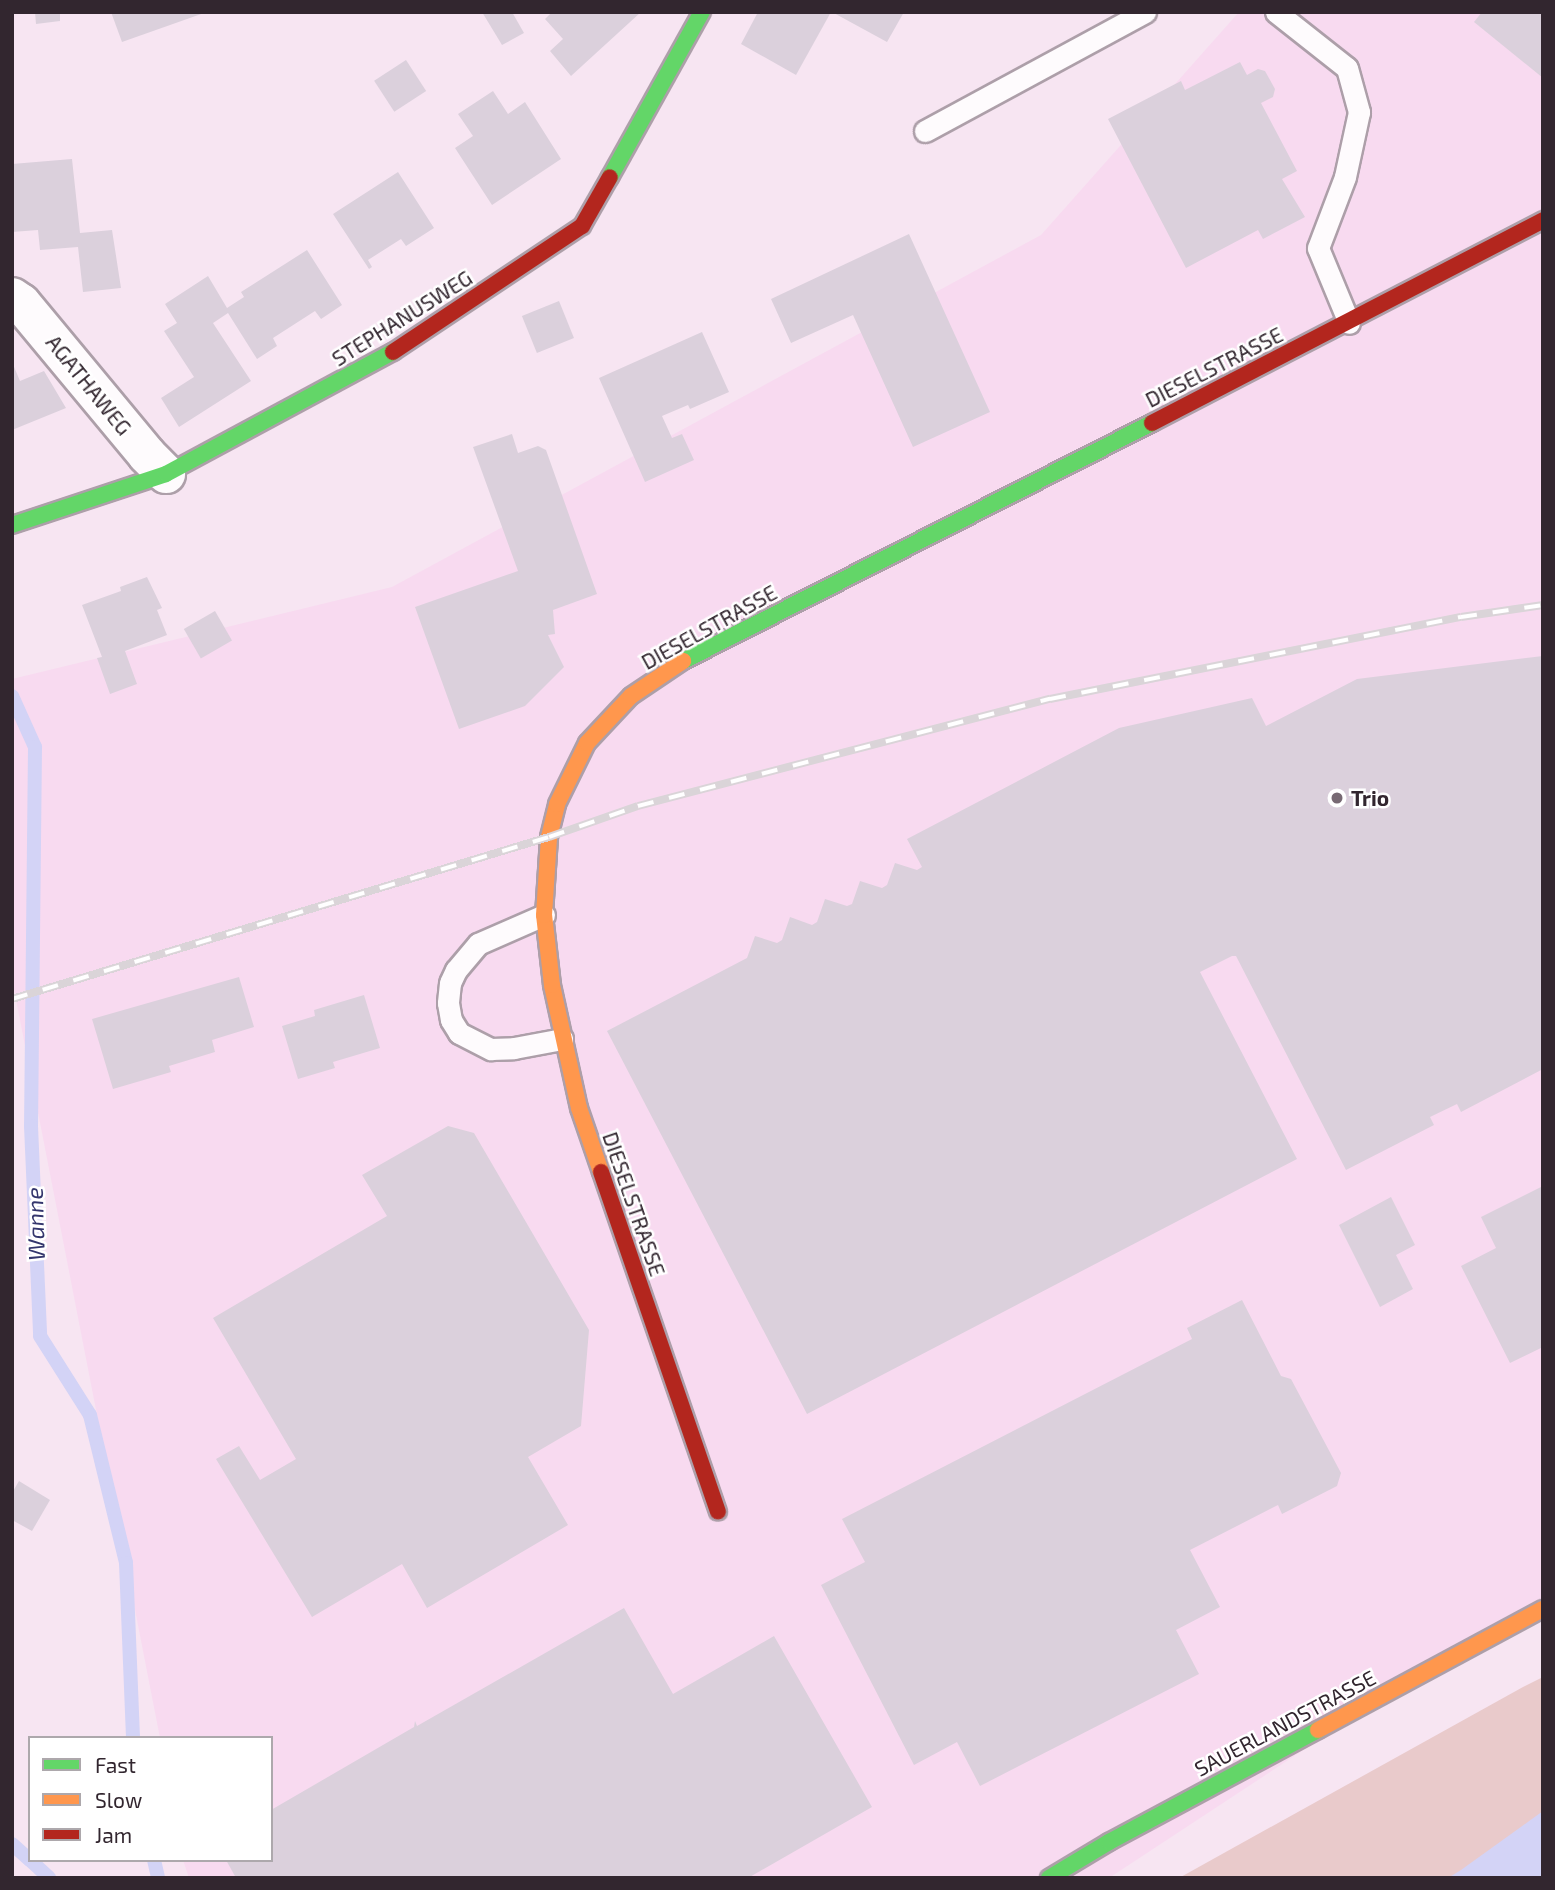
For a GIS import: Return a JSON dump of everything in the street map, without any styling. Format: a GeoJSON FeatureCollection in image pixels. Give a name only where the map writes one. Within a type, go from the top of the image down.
{"type":"FeatureCollection","features":[{"type":"Feature","properties":{"kind":"street","name":"STEPHANUSWEG"},"geometry":{"type":"LineString","coordinates":[[12,525],[166,474],[377,363],[582,226],[702,12]]}},
{"type":"Feature","properties":{"kind":"street","name":"DIESELSTRASSE"},"geometry":{"type":"LineString","coordinates":[[718,1511],[579,1108],[552,985],[544,915],[549,837],[557,804],[587,743],[631,696],[663,673],[733,634],[1349,323],[1543,220]]}},
{"type":"Feature","properties":{"kind":"street","name":"AGATHAWEG"},"geometry":{"type":"LineString","coordinates":[[12,297],[21,303],[147,455],[166,474]]}},
{"type":"Feature","properties":{"kind":"street","name":"SAUERLANDSTRASSE"},"geometry":{"type":"LineString","coordinates":[[1049,1878],[1109,1842],[1543,1609]]}},
{"type":"Feature","properties":{"kind":"lane"},"geometry":{"type":"LineString","coordinates":[[925,131],[1145,12]]}},
{"type":"Feature","properties":{"kind":"lane"},"geometry":{"type":"LineString","coordinates":[[1276,12],[1347,68],[1359,112],[1345,177],[1318,248],[1349,323]]}},
{"type":"Feature","properties":{"kind":"lane"},"geometry":{"type":"LineString","coordinates":[[544,915],[478,944],[456,970],[450,983],[448,1003],[451,1020],[459,1033],[491,1049],[514,1048],[562,1039]]}},
{"type":"Feature","properties":{"kind":"shaded area"},"geometry":{"type":"Polygon","coordinates":[[[1239,12],[1543,12],[1543,1604],[1413,1678],[1109,1878],[189,1878],[184,1862],[273,1862],[273,1736],[160,1736],[12,979],[12,679],[392,587],[1041,235],[1239,12]]]}},
{"type":"Feature","properties":{"kind":"shaded area"},"geometry":{"type":"Polygon","coordinates":[[[1543,1677],[1543,1878],[1179,1878],[1523,1687],[1543,1677]]]}},
{"type":"Feature","properties":{"kind":"water"},"geometry":{"type":"Polygon","coordinates":[[[1543,1811],[1543,1878],[1448,1878],[1461,1870],[1543,1811]]]}},
{"type":"Feature","properties":{"kind":"building"},"geometry":{"type":"Polygon","coordinates":[[[35,12],[60,12],[60,21],[36,24],[35,12]]]}},
{"type":"Feature","properties":{"kind":"building"},"geometry":{"type":"Polygon","coordinates":[[[111,12],[203,12],[204,13],[122,42],[111,12]]]}},
{"type":"Feature","properties":{"kind":"building"},"geometry":{"type":"Polygon","coordinates":[[[482,12],[512,12],[524,33],[502,45],[482,12]]]}},
{"type":"Feature","properties":{"kind":"building"},"geometry":{"type":"Polygon","coordinates":[[[552,12],[641,12],[571,76],[550,51],[563,39],[545,19],[552,12]]]}},
{"type":"Feature","properties":{"kind":"building"},"geometry":{"type":"Polygon","coordinates":[[[758,12],[831,12],[796,75],[741,44],[758,12]]]}},
{"type":"Feature","properties":{"kind":"building"},"geometry":{"type":"Polygon","coordinates":[[[832,12],[904,12],[887,42],[832,12]]]}},
{"type":"Feature","properties":{"kind":"building"},"geometry":{"type":"Polygon","coordinates":[[[1482,12],[1543,12],[1543,78],[1474,22],[1482,12]]]}},
{"type":"Feature","properties":{"kind":"building"},"geometry":{"type":"Polygon","coordinates":[[[406,60],[426,91],[394,112],[374,81],[406,60]]]}},
{"type":"Feature","properties":{"kind":"building"},"geometry":{"type":"Polygon","coordinates":[[[1240,62],[1247,75],[1258,69],[1265,71],[1275,89],[1273,97],[1261,103],[1297,171],[1282,179],[1305,217],[1263,239],[1258,230],[1186,268],[1108,119],[1181,81],[1185,90],[1240,62]]]}},
{"type":"Feature","properties":{"kind":"building"},"geometry":{"type":"Polygon","coordinates":[[[493,91],[508,114],[525,102],[561,159],[492,205],[455,148],[473,136],[458,114],[493,91]]]}},
{"type":"Feature","properties":{"kind":"building"},"geometry":{"type":"Polygon","coordinates":[[[72,159],[80,233],[112,230],[121,288],[83,292],[78,247],[40,250],[38,230],[12,232],[12,164],[72,159]]]}},
{"type":"Feature","properties":{"kind":"building"},"geometry":{"type":"Polygon","coordinates":[[[398,172],[434,228],[406,246],[401,239],[368,260],[372,267],[369,269],[333,214],[398,172]]]}},
{"type":"Feature","properties":{"kind":"building"},"geometry":{"type":"Polygon","coordinates":[[[909,234],[990,412],[913,447],[853,315],[791,343],[771,299],[909,234]]]}},
{"type":"Feature","properties":{"kind":"building"},"geometry":{"type":"Polygon","coordinates":[[[307,250],[342,305],[321,319],[315,311],[273,338],[277,346],[257,359],[228,313],[213,323],[251,381],[179,427],[161,398],[194,377],[164,331],[177,323],[165,304],[208,276],[227,308],[244,297],[241,292],[307,250]]]}},
{"type":"Feature","properties":{"kind":"building"},"geometry":{"type":"Polygon","coordinates":[[[559,301],[574,338],[537,353],[522,316],[559,301]]]}},
{"type":"Feature","properties":{"kind":"building"},"geometry":{"type":"Polygon","coordinates":[[[702,332],[729,392],[690,409],[688,405],[662,416],[672,438],[682,434],[694,460],[645,482],[599,378],[702,332]]]}},
{"type":"Feature","properties":{"kind":"building"},"geometry":{"type":"Polygon","coordinates":[[[12,362],[20,381],[44,371],[66,408],[12,430],[12,362]]]}},
{"type":"Feature","properties":{"kind":"building"},"geometry":{"type":"Polygon","coordinates":[[[512,434],[518,453],[538,446],[546,450],[597,594],[553,610],[555,634],[548,635],[564,667],[525,706],[459,729],[415,607],[518,571],[473,447],[512,434]]]}},
{"type":"Feature","properties":{"kind":"building"},"geometry":{"type":"Polygon","coordinates":[[[147,577],[162,608],[157,610],[167,635],[125,651],[137,684],[110,694],[97,658],[102,657],[82,605],[121,591],[120,587],[147,577]]]}},
{"type":"Feature","properties":{"kind":"building"},"geometry":{"type":"Polygon","coordinates":[[[215,611],[232,640],[201,658],[184,629],[215,611]]]}},
{"type":"Feature","properties":{"kind":"building"},"geometry":{"type":"Polygon","coordinates":[[[1543,656],[1543,1069],[1461,1112],[1457,1104],[1430,1117],[1434,1125],[1346,1170],[1236,956],[1232,956],[1200,972],[1297,1159],[807,1414],[607,1031],[747,958],[755,936],[777,943],[782,940],[790,917],[812,925],[817,922],[825,899],[847,906],[852,904],[860,881],[882,888],[887,885],[895,863],[917,870],[922,867],[907,839],[1119,728],[1252,698],[1266,726],[1357,679],[1543,656]]]}},
{"type":"Feature","properties":{"kind":"building"},"geometry":{"type":"Polygon","coordinates":[[[239,977],[254,1027],[212,1040],[215,1052],[169,1066],[171,1072],[113,1089],[92,1019],[239,977]]]}},
{"type":"Feature","properties":{"kind":"building"},"geometry":{"type":"Polygon","coordinates":[[[364,995],[380,1048],[333,1062],[335,1068],[298,1079],[282,1026],[315,1016],[314,1010],[364,995]]]}},
{"type":"Feature","properties":{"kind":"building"},"geometry":{"type":"Polygon","coordinates":[[[448,1126],[474,1133],[589,1330],[581,1426],[528,1457],[568,1525],[427,1608],[402,1564],[312,1617],[216,1459],[239,1446],[260,1480],[296,1459],[213,1318],[387,1216],[362,1175],[448,1126]]]}},
{"type":"Feature","properties":{"kind":"building"},"geometry":{"type":"Polygon","coordinates":[[[1543,1186],[1543,1347],[1510,1363],[1461,1266],[1496,1248],[1481,1217],[1543,1186]]]}},
{"type":"Feature","properties":{"kind":"building"},"geometry":{"type":"Polygon","coordinates":[[[1391,1197],[1415,1245],[1396,1255],[1413,1289],[1380,1307],[1339,1225],[1391,1197]]]}},
{"type":"Feature","properties":{"kind":"building"},"geometry":{"type":"Polygon","coordinates":[[[1242,1300],[1281,1376],[1291,1379],[1341,1473],[1337,1486],[1282,1514],[1278,1505],[1190,1550],[1220,1607],[1176,1630],[1199,1674],[980,1786],[957,1742],[914,1765],[821,1585],[865,1562],[842,1519],[1192,1339],[1187,1328],[1242,1300]]]}},
{"type":"Feature","properties":{"kind":"building"},"geometry":{"type":"Polygon","coordinates":[[[19,1481],[50,1500],[32,1531],[12,1520],[12,1493],[19,1481]]]}},
{"type":"Feature","properties":{"kind":"building"},"geometry":{"type":"Polygon","coordinates":[[[624,1608],[673,1694],[774,1636],[872,1807],[748,1878],[236,1878],[227,1862],[273,1862],[273,1809],[414,1727],[415,1721],[417,1726],[624,1608]]]}},
{"type":"Feature","properties":{"kind":"waterway","name":"Wanne"},"geometry":{"type":"LineString","coordinates":[[12,696],[35,747],[31,1126],[40,1336],[90,1415],[126,1563],[133,1736]]}},
{"type":"Feature","properties":{"kind":"waterway"},"geometry":{"type":"LineString","coordinates":[[12,1844],[28,1858]]}},
{"type":"Feature","properties":{"kind":"waterway"},"geometry":{"type":"LineString","coordinates":[[32,1862],[49,1878]]}},
{"type":"Feature","properties":{"kind":"waterway","name":"Wanne"},"geometry":{"type":"LineString","coordinates":[[154,1862],[158,1878]]}},
{"type":"Feature","properties":{"kind":"railway"},"geometry":{"type":"LineString","coordinates":[[12,999],[549,837],[638,806],[1050,699],[1461,617],[1543,605]]}},
{"type":"Feature","properties":{"kind":"traffic: fast"},"geometry":{"type":"LineString","coordinates":[[610,177],[702,12]]}},
{"type":"Feature","properties":{"kind":"traffic: fast"},"geometry":{"type":"LineString","coordinates":[[12,525],[166,474],[393,352]]}},
{"type":"Feature","properties":{"kind":"traffic: fast"},"geometry":{"type":"LineString","coordinates":[[683,661],[1152,423]]}},
{"type":"Feature","properties":{"kind":"traffic: fast"},"geometry":{"type":"LineString","coordinates":[[1049,1878],[1109,1842],[1318,1730]]}},
{"type":"Feature","properties":{"kind":"traffic: slow"},"geometry":{"type":"LineString","coordinates":[[601,1172],[579,1108],[552,985],[544,915],[549,837],[557,804],[587,743],[631,696],[683,661]]}},
{"type":"Feature","properties":{"kind":"traffic: slow"},"geometry":{"type":"LineString","coordinates":[[1318,1730],[1543,1609]]}},
{"type":"Feature","properties":{"kind":"traffic: jam"},"geometry":{"type":"LineString","coordinates":[[393,352],[582,226],[610,177]]}},
{"type":"Feature","properties":{"kind":"traffic: jam"},"geometry":{"type":"LineString","coordinates":[[1152,423],[1543,220]]}},
{"type":"Feature","properties":{"kind":"traffic: jam"},"geometry":{"type":"LineString","coordinates":[[601,1172],[718,1511]]}},
{"type":"Feature","properties":{"kind":"place","name":"Trio"},"geometry":{"type":"Point","coordinates":[1337,798]}}]}
